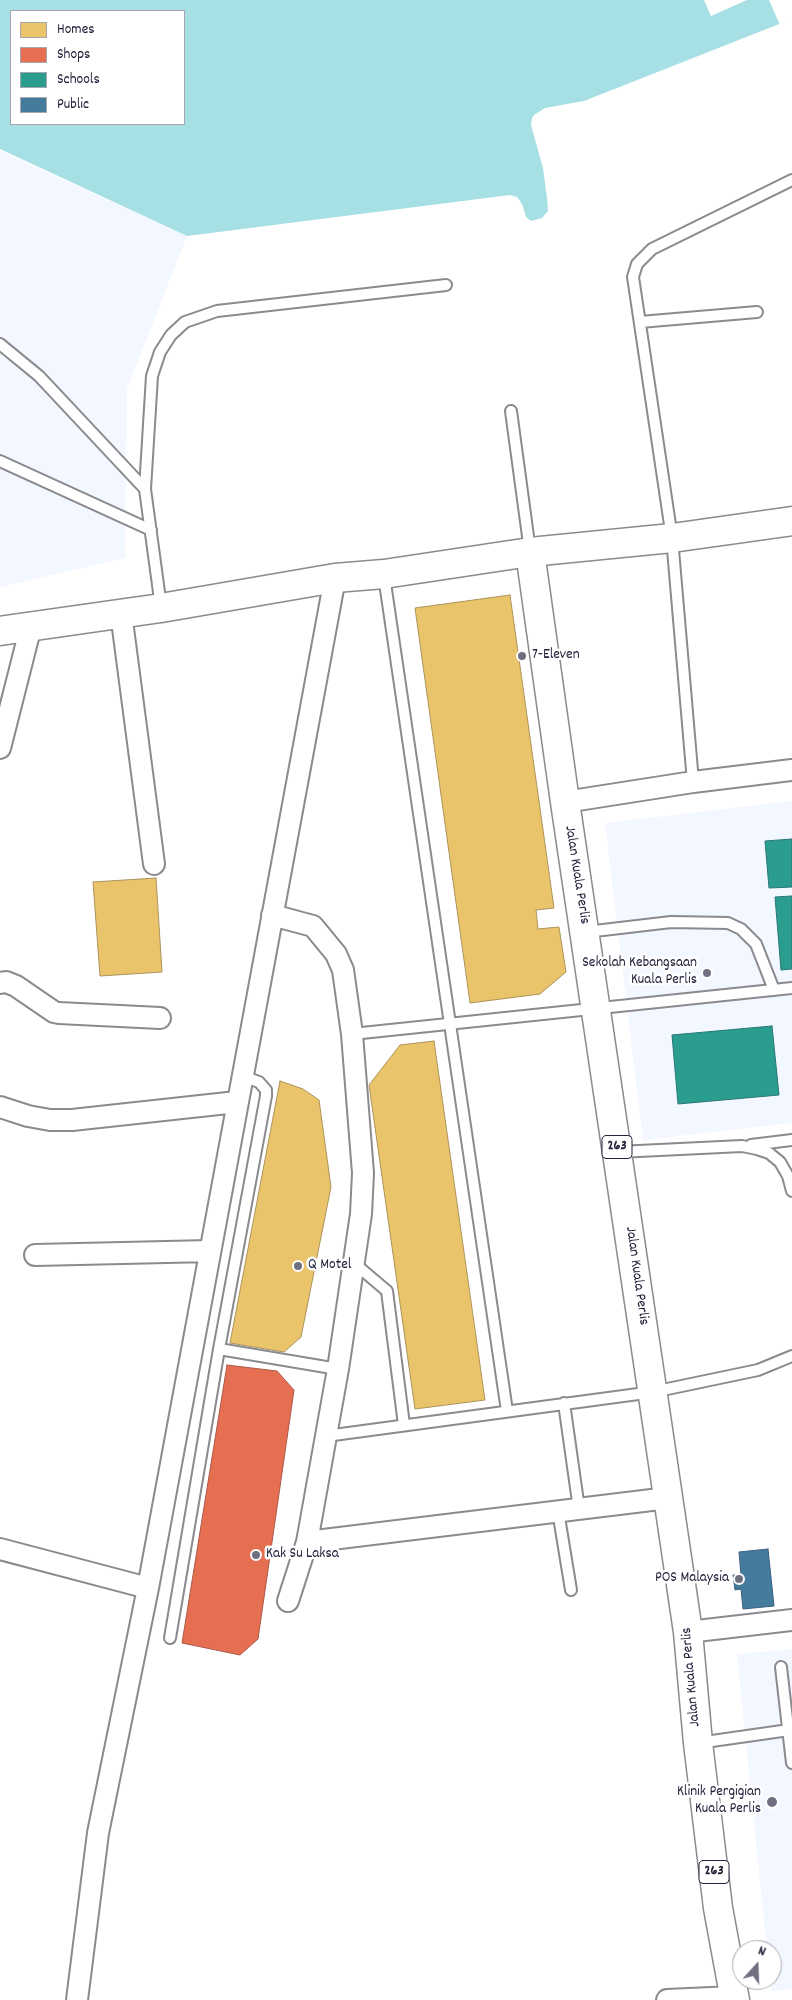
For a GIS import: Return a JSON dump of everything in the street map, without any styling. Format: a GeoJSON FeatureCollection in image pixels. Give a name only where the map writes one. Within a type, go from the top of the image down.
{"type":"FeatureCollection","features":[{"type":"Feature","properties":{"kind":"main road"},"geometry":{"type":"LineString","coordinates":[[0,631],[161,608],[335,578],[384,574],[530,552],[672,538],[792,521]]}},
{"type":"Feature","properties":{"kind":"main road","name":"Jalan Kuala Perlis"},"geometry":{"type":"LineString","coordinates":[[530,552],[565,802],[688,1632],[698,1743],[718,1908],[734,1999]]}},
{"type":"Feature","properties":{"kind":"street"},"geometry":{"type":"LineString","coordinates":[[77,2000],[98,1833],[148,1588],[335,578]]}},
{"type":"Feature","properties":{"kind":"street"},"geometry":{"type":"LineString","coordinates":[[121,613],[154,864]]}},
{"type":"Feature","properties":{"kind":"street"},"geometry":{"type":"LineString","coordinates":[[0,748],[31,626]]}},
{"type":"Feature","properties":{"kind":"street"},"geometry":{"type":"LineString","coordinates":[[565,802],[693,782],[792,770]]}},
{"type":"Feature","properties":{"kind":"street"},"geometry":{"type":"LineString","coordinates":[[272,915],[313,926],[336,954],[343,970],[352,1034],[363,1173],[361,1214],[338,1369],[307,1542],[288,1601]]}},
{"type":"Feature","properties":{"kind":"street"},"geometry":{"type":"LineString","coordinates":[[0,982],[16,986],[54,1012],[160,1018]]}},
{"type":"Feature","properties":{"kind":"street"},"geometry":{"type":"LineString","coordinates":[[0,1107],[50,1120],[72,1120],[237,1102]]}},
{"type":"Feature","properties":{"kind":"street"},"geometry":{"type":"LineString","coordinates":[[35,1255],[210,1250]]}},
{"type":"Feature","properties":{"kind":"street"},"geometry":{"type":"LineString","coordinates":[[307,1542],[668,1498]]}},
{"type":"Feature","properties":{"kind":"street"},"geometry":{"type":"LineString","coordinates":[[0,1548],[148,1588]]}},
{"type":"Feature","properties":{"kind":"street"},"geometry":{"type":"LineString","coordinates":[[688,1632],[792,1620]]}},
{"type":"Feature","properties":{"kind":"street"},"geometry":{"type":"LineString","coordinates":[[667,2000],[734,1999]]}},
{"type":"Feature","properties":{"kind":"lane"},"geometry":{"type":"LineString","coordinates":[[693,782],[672,538],[634,277],[638,264],[652,249],[792,180]]}},
{"type":"Feature","properties":{"kind":"lane"},"geometry":{"type":"LineString","coordinates":[[161,608],[145,489],[152,376],[160,352],[171,335],[185,322],[218,311],[446,285]]}},
{"type":"Feature","properties":{"kind":"lane"},"geometry":{"type":"LineString","coordinates":[[640,322],[757,312]]}},
{"type":"Feature","properties":{"kind":"lane"},"geometry":{"type":"LineString","coordinates":[[0,344],[39,376],[145,489]]}},
{"type":"Feature","properties":{"kind":"lane"},"geometry":{"type":"LineString","coordinates":[[511,411],[530,552]]}},
{"type":"Feature","properties":{"kind":"lane"},"geometry":{"type":"LineString","coordinates":[[0,461],[151,530]]}},
{"type":"Feature","properties":{"kind":"lane"},"geometry":{"type":"LineString","coordinates":[[384,574],[506,1411]]}},
{"type":"Feature","properties":{"kind":"lane"},"geometry":{"type":"LineString","coordinates":[[585,932],[671,922],[728,923],[741,929],[756,944],[774,990]]}},
{"type":"Feature","properties":{"kind":"lane"},"geometry":{"type":"LineString","coordinates":[[352,1034],[792,988]]}},
{"type":"Feature","properties":{"kind":"lane"},"geometry":{"type":"LineString","coordinates":[[170,1638],[219,1349],[266,1096],[266,1090],[259,1082],[242,1076]]}},
{"type":"Feature","properties":{"kind":"lane"},"geometry":{"type":"LineString","coordinates":[[617,1152],[742,1146],[792,1140]]}},
{"type":"Feature","properties":{"kind":"lane"},"geometry":{"type":"LineString","coordinates":[[742,1146],[769,1153],[780,1162],[788,1176],[792,1191]]}},
{"type":"Feature","properties":{"kind":"lane"},"geometry":{"type":"LineString","coordinates":[[354,1263],[387,1291],[404,1425]]}},
{"type":"Feature","properties":{"kind":"lane"},"geometry":{"type":"LineString","coordinates":[[219,1349],[338,1369]]}},
{"type":"Feature","properties":{"kind":"lane"},"geometry":{"type":"LineString","coordinates":[[326,1436],[653,1392],[758,1370],[792,1356]]}},
{"type":"Feature","properties":{"kind":"lane"},"geometry":{"type":"LineString","coordinates":[[564,1404],[579,1509]]}},
{"type":"Feature","properties":{"kind":"lane"},"geometry":{"type":"LineString","coordinates":[[558,1511],[572,1590]]}},
{"type":"Feature","properties":{"kind":"lane"},"geometry":{"type":"LineString","coordinates":[[781,1667],[792,1763]]}},
{"type":"Feature","properties":{"kind":"lane"},"geometry":{"type":"LineString","coordinates":[[698,1743],[789,1730]]}},
{"type":"Feature","properties":{"kind":"shaded area"},"geometry":{"type":"Polygon","coordinates":[[[0,151],[187,236],[127,389],[125,558],[0,587],[0,151]]]}},
{"type":"Feature","properties":{"kind":"shaded area","name":"Sekolah Kebangsaan Kuala Perlis"},"geometry":{"type":"Polygon","coordinates":[[[792,801],[792,1123],[643,1140],[605,823],[792,801]]]}},
{"type":"Feature","properties":{"kind":"shaded area","name":"Klinik Pergigian Kuala Perlis"},"geometry":{"type":"Polygon","coordinates":[[[792,1649],[792,1989],[782,1990],[782,1940],[766,1940],[737,1654],[792,1649]]]}},
{"type":"Feature","properties":{"kind":"water"},"geometry":{"type":"Polygon","coordinates":[[[0,0],[792,0],[792,19],[584,101],[545,108],[534,115],[531,125],[543,168],[547,198],[548,211],[542,218],[531,221],[526,217],[522,204],[517,197],[510,195],[187,236],[0,149],[0,0]]]}},
{"type":"Feature","properties":{"kind":"pier"},"geometry":{"type":"Polygon","coordinates":[[[704,0],[747,0],[711,16],[704,0]]]}},
{"type":"Feature","properties":{"kind":"pier"},"geometry":{"type":"Polygon","coordinates":[[[769,0],[792,0],[792,19],[780,25],[769,0]]]}},
{"type":"Feature","properties":{"kind":"building: Homes"},"geometry":{"type":"Polygon","coordinates":[[[510,595],[554,908],[536,910],[538,929],[559,927],[566,972],[540,994],[470,1003],[415,608],[510,595]]]}},
{"type":"Feature","properties":{"kind":"building: Homes"},"geometry":{"type":"Polygon","coordinates":[[[156,878],[162,972],[100,976],[93,882],[156,878]]]}},
{"type":"Feature","properties":{"kind":"building: Homes"},"geometry":{"type":"Polygon","coordinates":[[[434,1041],[485,1400],[415,1409],[369,1085],[400,1045],[434,1041]]]}},
{"type":"Feature","properties":{"kind":"building: Homes"},"geometry":{"type":"Polygon","coordinates":[[[280,1081],[303,1089],[319,1100],[331,1187],[301,1337],[284,1352],[230,1343],[280,1081]]]}},
{"type":"Feature","properties":{"kind":"building: Shops"},"geometry":{"type":"Polygon","coordinates":[[[227,1365],[277,1371],[294,1390],[258,1639],[240,1655],[182,1643],[227,1365]]]}},
{"type":"Feature","properties":{"kind":"building: Schools"},"geometry":{"type":"Polygon","coordinates":[[[792,839],[792,887],[769,888],[765,841],[792,839]]]}},
{"type":"Feature","properties":{"kind":"building: Schools"},"geometry":{"type":"Polygon","coordinates":[[[792,896],[792,969],[781,970],[775,897],[792,896]]]}},
{"type":"Feature","properties":{"kind":"building: Schools"},"geometry":{"type":"Polygon","coordinates":[[[772,1026],[779,1095],[678,1104],[672,1035],[772,1026]]]}},
{"type":"Feature","properties":{"kind":"building: Public"},"geometry":{"type":"Polygon","coordinates":[[[768,1549],[774,1606],[743,1609],[741,1589],[735,1590],[733,1575],[741,1575],[739,1552],[768,1549]]]}},
{"type":"Feature","properties":{"kind":"place","name":"7-Eleven"},"geometry":{"type":"Point","coordinates":[522,656]}},
{"type":"Feature","properties":{"kind":"place","name":"Sekolah Kebangsaan Kuala Perlis"},"geometry":{"type":"Point","coordinates":[707,973]}},
{"type":"Feature","properties":{"kind":"place","name":"Q Motel"},"geometry":{"type":"Point","coordinates":[298,1266]}},
{"type":"Feature","properties":{"kind":"place","name":"Kak Su Laksa"},"geometry":{"type":"Point","coordinates":[256,1555]}},
{"type":"Feature","properties":{"kind":"place","name":"POS Malaysia"},"geometry":{"type":"Point","coordinates":[739,1579]}},
{"type":"Feature","properties":{"kind":"place","name":"Klinik Pergigian Kuala Perlis"},"geometry":{"type":"Point","coordinates":[772,1802]}}]}
